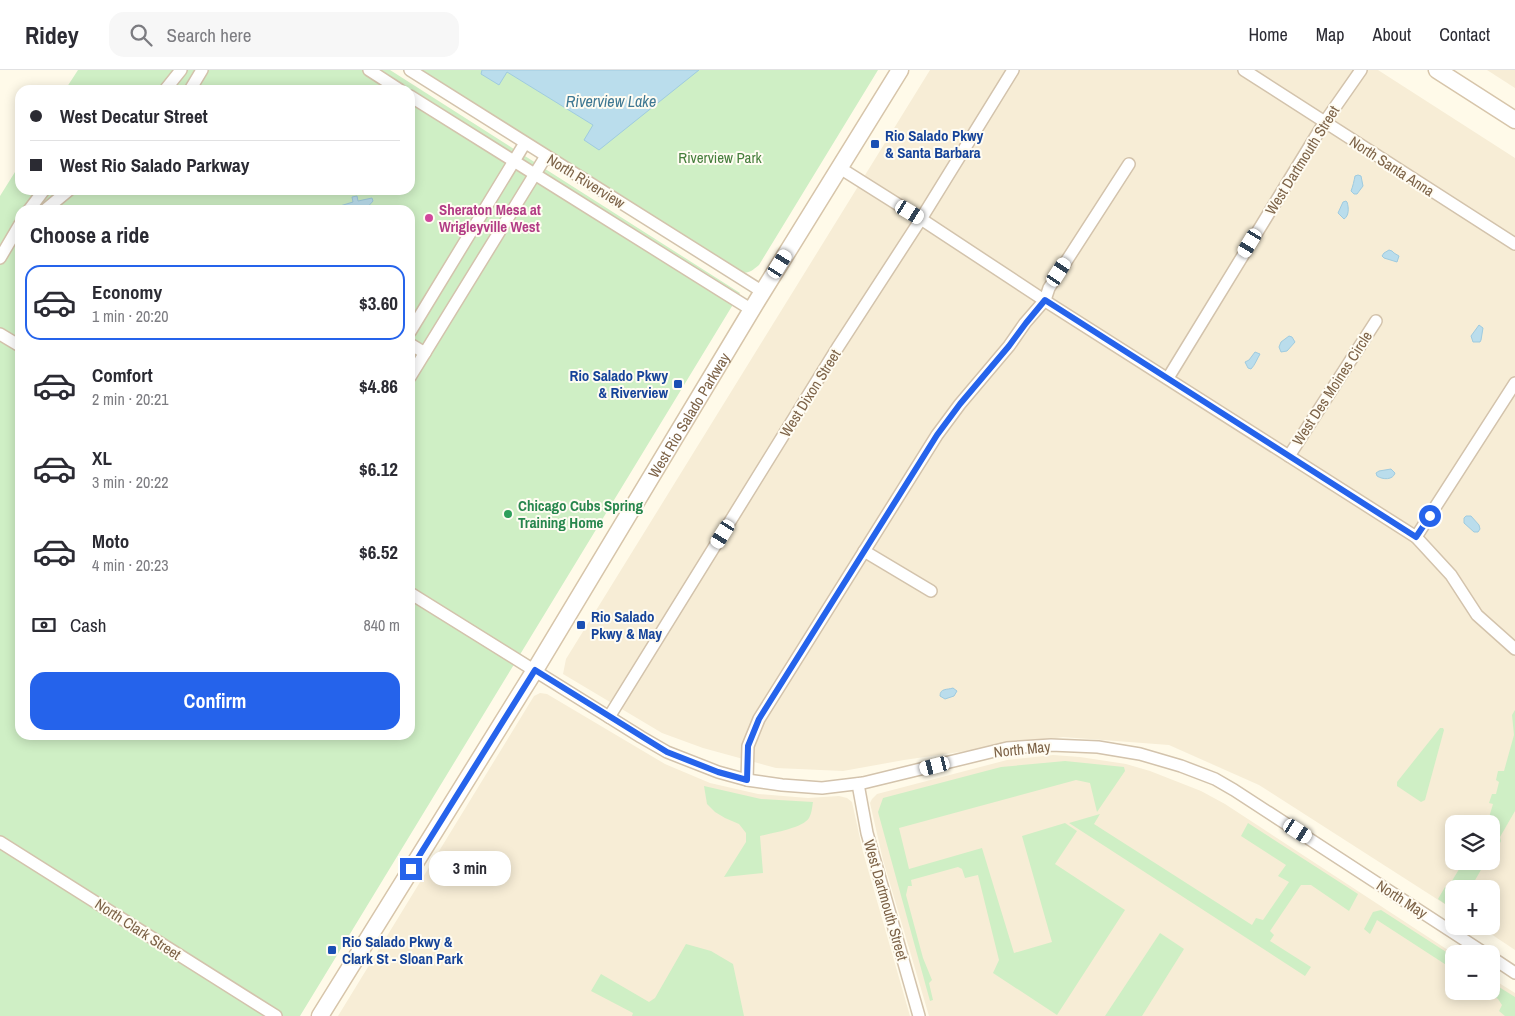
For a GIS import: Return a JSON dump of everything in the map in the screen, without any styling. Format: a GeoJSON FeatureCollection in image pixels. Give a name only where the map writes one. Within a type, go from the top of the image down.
{"type":"FeatureCollection","features":[{"type":"Feature","properties":{"kind":"main road","name":"West Rio Salado Parkway"},"geometry":{"type":"LineString","coordinates":[[320,1016],[535,670],[752,310],[900,70]]}},
{"type":"Feature","properties":{"kind":"main road"},"geometry":{"type":"LineString","coordinates":[[1437,70],[1513,115]]}},
{"type":"Feature","properties":{"kind":"street"},"geometry":{"type":"LineString","coordinates":[[169,85],[181,70]]}},
{"type":"Feature","properties":{"kind":"street"},"geometry":{"type":"LineString","coordinates":[[193,85],[202,70]]}},
{"type":"Feature","properties":{"kind":"street"},"geometry":{"type":"LineString","coordinates":[[368,70],[392,85]]}},
{"type":"Feature","properties":{"kind":"street","name":"North Riverview"},"geometry":{"type":"LineString","coordinates":[[410,70],[763,292]]}},
{"type":"Feature","properties":{"kind":"street","name":"West Dixon Street"},"geometry":{"type":"LineString","coordinates":[[609,717],[1013,70]]}},
{"type":"Feature","properties":{"kind":"street","name":"North Santa Anna"},"geometry":{"type":"LineString","coordinates":[[1244,70],[1515,244]]}},
{"type":"Feature","properties":{"kind":"street","name":"West Dartmouth Street"},"geometry":{"type":"LineString","coordinates":[[1168,378],[1324,122],[1361,70]]}},
{"type":"Feature","properties":{"kind":"street"},"geometry":{"type":"LineString","coordinates":[[420,102],[432,84]]}},
{"type":"Feature","properties":{"kind":"street","name":"North Riverview"},"geometry":{"type":"LineString","coordinates":[[415,99],[752,310]]}},
{"type":"Feature","properties":{"kind":"street"},"geometry":{"type":"LineString","coordinates":[[415,324],[525,142]]}},
{"type":"Feature","properties":{"kind":"street"},"geometry":{"type":"LineString","coordinates":[[415,369],[546,156]]}},
{"type":"Feature","properties":{"kind":"street"},"geometry":{"type":"LineString","coordinates":[[747,780],[748,746],[759,719],[937,435],[1045,300],[1049,288],[1129,164]]}},
{"type":"Feature","properties":{"kind":"street"},"geometry":{"type":"LineString","coordinates":[[840,168],[921,218],[1045,300],[1416,537],[1450,575],[1477,615],[1515,648]]}},
{"type":"Feature","properties":{"kind":"street"},"geometry":{"type":"LineString","coordinates":[[50,205],[62,195]]}},
{"type":"Feature","properties":{"kind":"street"},"geometry":{"type":"LineString","coordinates":[[3,253],[15,233]]}},
{"type":"Feature","properties":{"kind":"street"},"geometry":{"type":"LineString","coordinates":[[3,253],[15,239]]}},
{"type":"Feature","properties":{"kind":"street","name":"West Des Moines Circle"},"geometry":{"type":"LineString","coordinates":[[1289,456],[1376,320]]}},
{"type":"Feature","properties":{"kind":"street"},"geometry":{"type":"LineString","coordinates":[[0,334],[15,343]]}},
{"type":"Feature","properties":{"kind":"street"},"geometry":{"type":"LineString","coordinates":[[415,347],[425,353]]}},
{"type":"Feature","properties":{"kind":"street"},"geometry":{"type":"LineString","coordinates":[[1416,537],[1515,383]]}},
{"type":"Feature","properties":{"kind":"street"},"geometry":{"type":"LineString","coordinates":[[864,551],[931,591]]}},
{"type":"Feature","properties":{"kind":"street","name":"North May"},"geometry":{"type":"LineString","coordinates":[[415,596],[667,752],[718,772],[747,780],[822,788],[858,784],[1007,748],[1051,745],[1098,747],[1140,754],[1181,766],[1215,778],[1472,945]]}},
{"type":"Feature","properties":{"kind":"street","name":"West Dartmouth Street"},"geometry":{"type":"LineString","coordinates":[[858,784],[867,833],[919,1016]]}},
{"type":"Feature","properties":{"kind":"street","name":"North Clark Street"},"geometry":{"type":"LineString","coordinates":[[0,842],[276,1016]]}},
{"type":"Feature","properties":{"kind":"street"},"geometry":{"type":"LineString","coordinates":[[1500,963],[1515,973]]}},
{"type":"Feature","properties":{"kind":"shaded area"},"geometry":{"type":"Polygon","coordinates":[[[930,70],[1378,70],[1515,158],[1515,950],[1492,935],[1500,935],[1500,880],[1445,880],[1445,904],[1259,785],[1169,745],[1063,737],[904,760],[843,771],[776,768],[703,748],[662,733],[563,674],[566,659],[930,70]]]}},
{"type":"Feature","properties":{"kind":"shaded area"},"geometry":{"type":"Polygon","coordinates":[[[1487,70],[1515,70],[1515,88],[1487,70]]]}},
{"type":"Feature","properties":{"kind":"shaded area"},"geometry":{"type":"Polygon","coordinates":[[[540,693],[547,694],[665,764],[710,783],[758,794],[808,798],[839,796],[847,798],[852,802],[863,852],[910,1016],[338,1016],[534,696],[540,693]]]}},
{"type":"Feature","properties":{"kind":"shaded area"},"geometry":{"type":"Polygon","coordinates":[[[1053,755],[1126,764],[1150,771],[1201,791],[1225,804],[1445,948],[1445,1000],[1500,1000],[1500,984],[1515,993],[1515,1016],[929,1016],[883,860],[870,803],[877,794],[1007,760],[1053,755]]]}},
{"type":"Feature","properties":{"kind":"green space","name":"Chicago Cubs Spring Training Home"},"geometry":{"type":"Polygon","coordinates":[[[78,70],[390,70],[414,85],[68,85],[78,70]]]}},
{"type":"Feature","properties":{"kind":"green space","name":"Riverview Park"},"geometry":{"type":"Polygon","coordinates":[[[420,70],[878,70],[759,265],[751,271],[741,273],[420,70]]]}},
{"type":"Feature","properties":{"kind":"green space","name":"Chicago Cubs Spring Training Home"},"geometry":{"type":"Polygon","coordinates":[[[415,86],[740,293],[300,1016],[0,1016],[0,196],[15,172],[15,195],[415,195],[415,86]]]}},
{"type":"Feature","properties":{"kind":"green space"},"geometry":{"type":"Polygon","coordinates":[[[1515,710],[1515,811],[1500,837],[1500,815],[1490,815],[1493,804],[1489,803],[1492,794],[1496,794],[1499,782],[1496,780],[1498,771],[1504,771],[1514,735],[1512,715],[1515,710]]]}},
{"type":"Feature","properties":{"kind":"green space"},"geometry":{"type":"Polygon","coordinates":[[[1440,728],[1444,730],[1425,800],[1421,802],[1397,786],[1397,782],[1440,728]]]}},
{"type":"Feature","properties":{"kind":"green space"},"geometry":{"type":"Polygon","coordinates":[[[1065,761],[1124,767],[1125,771],[1097,812],[1090,783],[1076,780],[899,828],[909,869],[982,848],[1014,953],[1052,942],[1022,836],[1065,823],[1077,831],[1055,864],[1125,910],[1057,1015],[993,973],[999,960],[978,875],[965,878],[962,869],[958,867],[911,880],[912,886],[908,886],[906,895],[923,958],[932,980],[929,983],[933,1000],[930,1001],[878,812],[883,798],[1001,767],[1065,761]]]}},
{"type":"Feature","properties":{"kind":"green space"},"geometry":{"type":"Polygon","coordinates":[[[704,786],[761,799],[813,802],[809,818],[806,822],[787,830],[760,836],[763,873],[724,877],[746,842],[746,833],[739,824],[715,812],[707,804],[704,786]]]}},
{"type":"Feature","properties":{"kind":"green space"},"geometry":{"type":"Polygon","coordinates":[[[1100,814],[1094,824],[1252,925],[1256,918],[1263,920],[1289,882],[1278,876],[1286,865],[1241,836],[1248,823],[1358,894],[1349,911],[1311,885],[1301,885],[1270,931],[1274,935],[1270,941],[1311,967],[1305,976],[1069,823],[1100,814]]]}},
{"type":"Feature","properties":{"kind":"green space"},"geometry":{"type":"Polygon","coordinates":[[[1459,870],[1481,870],[1475,880],[1452,880],[1459,870]]]}},
{"type":"Feature","properties":{"kind":"green space"},"geometry":{"type":"Polygon","coordinates":[[[1445,887],[1445,904],[1438,899],[1445,887]]]}},
{"type":"Feature","properties":{"kind":"green space"},"geometry":{"type":"Polygon","coordinates":[[[1381,910],[1445,951],[1445,964],[1377,920],[1370,934],[1364,929],[1373,912],[1381,910]]]}},
{"type":"Feature","properties":{"kind":"green space"},"geometry":{"type":"Polygon","coordinates":[[[1160,933],[1184,949],[1142,1016],[1105,1016],[1160,933]]]}},
{"type":"Feature","properties":{"kind":"green space"},"geometry":{"type":"Polygon","coordinates":[[[686,944],[711,951],[733,964],[744,1016],[632,1016],[633,1013],[591,991],[601,974],[649,1002],[655,998],[686,944]]]}},
{"type":"Feature","properties":{"kind":"green space"},"geometry":{"type":"Polygon","coordinates":[[[1500,988],[1515,997],[1515,1016],[1505,1016],[1499,1011],[1502,1005],[1499,1000],[1500,988]]]}},
{"type":"Feature","properties":{"kind":"water","name":"Riverview Lake"},"geometry":{"type":"Polygon","coordinates":[[[482,70],[699,70],[599,150],[584,140],[593,125],[507,72],[499,85],[481,74],[482,70]]]}},
{"type":"Feature","properties":{"kind":"water"},"geometry":{"type":"Polygon","coordinates":[[[1355,176],[1361,176],[1363,186],[1357,194],[1354,194],[1351,191],[1355,176]]]}},
{"type":"Feature","properties":{"kind":"water"},"geometry":{"type":"Polygon","coordinates":[[[357,196],[358,201],[372,198],[373,201],[369,205],[343,205],[353,202],[352,197],[357,196]]]}},
{"type":"Feature","properties":{"kind":"water"},"geometry":{"type":"Polygon","coordinates":[[[1346,201],[1348,212],[1344,219],[1338,213],[1343,202],[1346,201]]]}},
{"type":"Feature","properties":{"kind":"water"},"geometry":{"type":"Polygon","coordinates":[[[1389,250],[1399,256],[1397,262],[1382,256],[1389,250]]]}},
{"type":"Feature","properties":{"kind":"water"},"geometry":{"type":"Polygon","coordinates":[[[1479,325],[1483,328],[1481,340],[1480,342],[1473,342],[1471,336],[1479,325]]]}},
{"type":"Feature","properties":{"kind":"water"},"geometry":{"type":"Polygon","coordinates":[[[1289,336],[1295,342],[1287,351],[1281,352],[1279,347],[1281,342],[1289,336]]]}},
{"type":"Feature","properties":{"kind":"water"},"geometry":{"type":"Polygon","coordinates":[[[1255,352],[1260,354],[1251,369],[1248,368],[1245,362],[1255,352]]]}},
{"type":"Feature","properties":{"kind":"water"},"geometry":{"type":"Polygon","coordinates":[[[1391,469],[1395,473],[1390,478],[1385,479],[1377,476],[1376,473],[1379,471],[1391,469]]]}},
{"type":"Feature","properties":{"kind":"water"},"geometry":{"type":"Polygon","coordinates":[[[1466,516],[1471,516],[1479,525],[1480,529],[1478,532],[1474,532],[1464,523],[1466,516]]]}},
{"type":"Feature","properties":{"kind":"water"},"geometry":{"type":"Polygon","coordinates":[[[953,688],[957,691],[954,696],[945,699],[940,696],[943,690],[953,688]]]}},
{"type":"Feature","properties":{"kind":"place","name":"Rio Salado Pkwy & Santa Barbara"},"geometry":{"type":"Point","coordinates":[875,144]}},
{"type":"Feature","properties":{"kind":"place","name":"Sheraton Mesa at Wrigleyville West"},"geometry":{"type":"Point","coordinates":[429,218]}},
{"type":"Feature","properties":{"kind":"place","name":"Rio Salado Pkwy & Riverview"},"geometry":{"type":"Point","coordinates":[678,384]}},
{"type":"Feature","properties":{"kind":"place","name":"Chicago Cubs Spring Training Home"},"geometry":{"type":"Point","coordinates":[508,514]}},
{"type":"Feature","properties":{"kind":"place","name":"Rio Salado Pkwy & May"},"geometry":{"type":"Point","coordinates":[581,625]}},
{"type":"Feature","properties":{"kind":"place","name":"Rio Salado Pkwy & Clark St - Sloan Park"},"geometry":{"type":"Point","coordinates":[332,950]}},
{"type":"Feature","properties":{"kind":"route"},"geometry":{"type":"LineString","coordinates":[[411,869],[535,670],[667,752],[718,772],[747,780],[748,746],[759,719],[937,435],[1045,300],[1416,537],[1430,516]]}}]}
